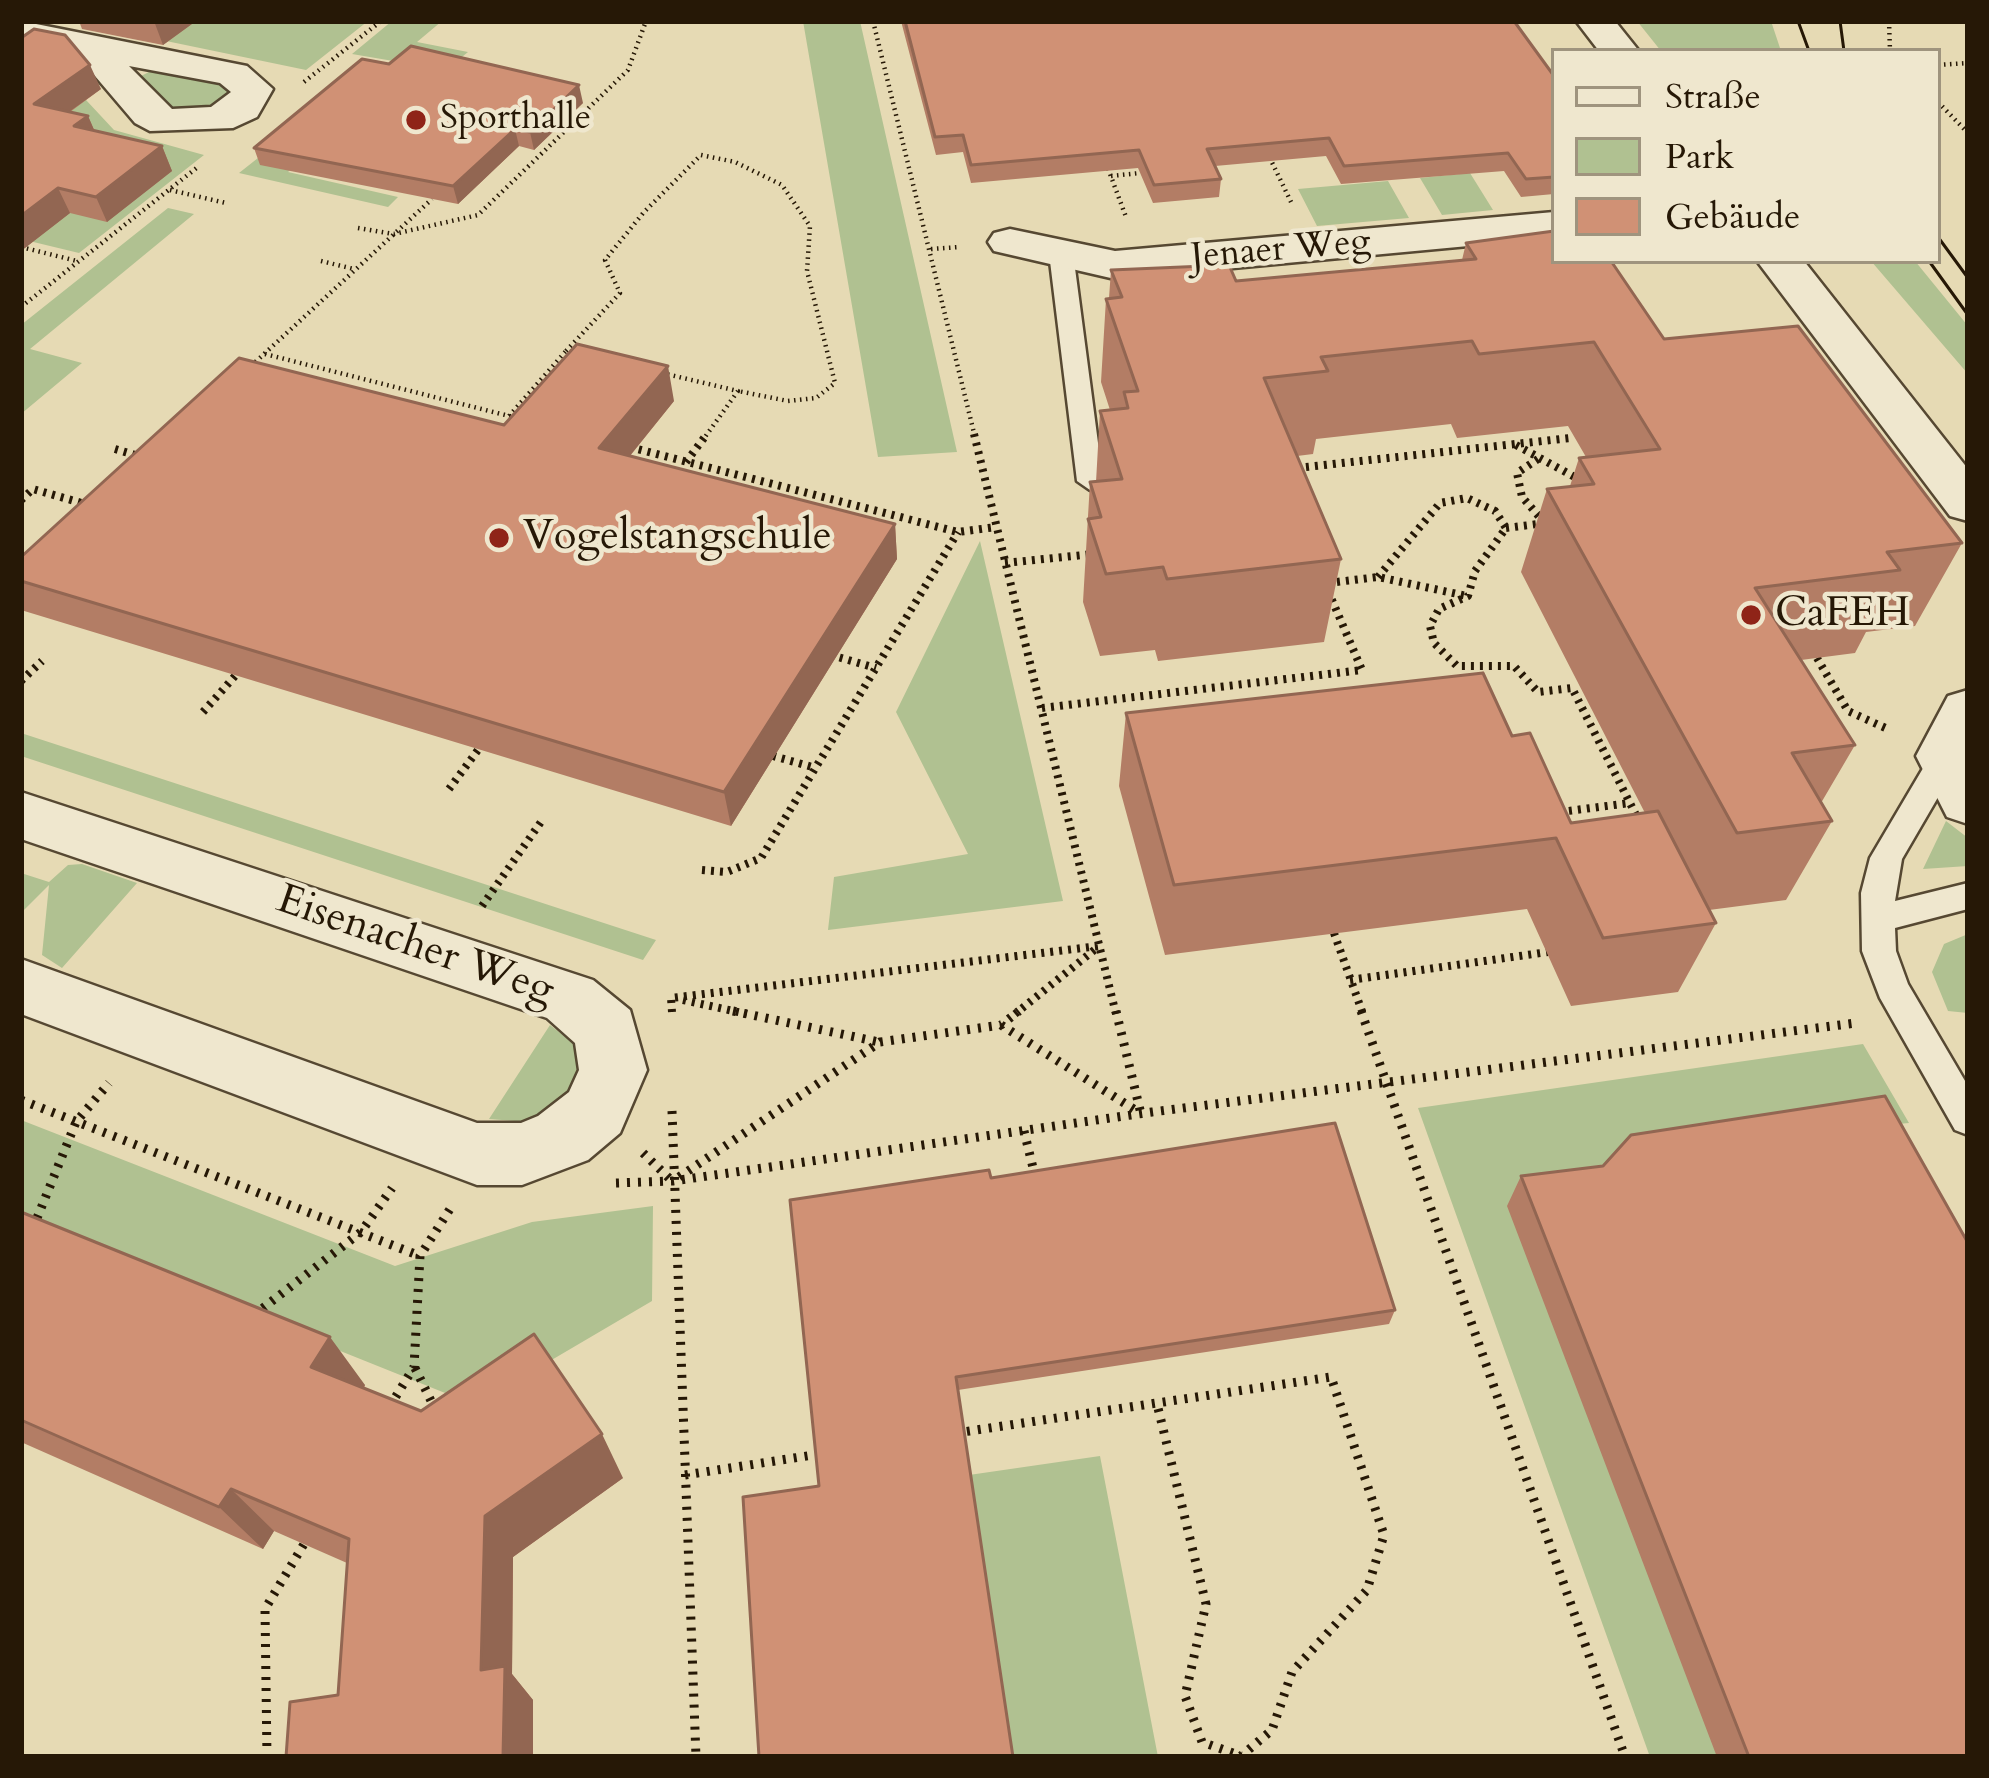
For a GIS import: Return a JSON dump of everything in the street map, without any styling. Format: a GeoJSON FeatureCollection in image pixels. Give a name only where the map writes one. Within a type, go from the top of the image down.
{"type":"FeatureCollection","features":[{"type":"Feature","properties":{"kind":"street"},"geometry":{"type":"LineString","coordinates":[[1595,21],[1616,48]]}},
{"type":"Feature","properties":{"kind":"street"},"geometry":{"type":"LineString","coordinates":[[21,33],[232,74],[253,89],[243,108],[186,134],[150,114],[93,49]]}},
{"type":"Feature","properties":{"kind":"street","name":"Jenaer Weg"},"geometry":{"type":"LineString","coordinates":[[1010,242],[1115,265],[1551,225]]}},
{"type":"Feature","properties":{"kind":"street"},"geometry":{"type":"LineString","coordinates":[[1782,264],[1968,504]]}},
{"type":"Feature","properties":{"kind":"street","name":"Eisenacher Weg"},"geometry":{"type":"LineString","coordinates":[[21,986],[477,1154],[522,1154],[563,1138],[595,1112],[613,1070],[606,1030],[570,999],[446,956],[23,828]]}},
{"type":"Feature","properties":{"kind":"lane"},"geometry":{"type":"LineString","coordinates":[[1061,253],[1090,481]]}},
{"type":"Feature","properties":{"kind":"lane"},"geometry":{"type":"LineString","coordinates":[[1960,756],[1886,858],[1878,919],[1879,951],[1919,1036],[1968,1119]]}},
{"type":"Feature","properties":{"kind":"lane"},"geometry":{"type":"LineString","coordinates":[[1878,919],[1968,896]]}},
{"type":"Feature","properties":{"kind":"path"},"geometry":{"type":"LineString","coordinates":[[296,88],[381,21]]}},
{"type":"Feature","properties":{"kind":"path"},"geometry":{"type":"LineString","coordinates":[[358,228],[394,234],[478,215],[628,70],[646,21]]}},
{"type":"Feature","properties":{"kind":"path"},"geometry":{"type":"LineString","coordinates":[[873,21],[1141,1114]]}},
{"type":"Feature","properties":{"kind":"path"},"geometry":{"type":"LineString","coordinates":[[1941,105],[1968,134]]}},
{"type":"Feature","properties":{"kind":"path"},"geometry":{"type":"LineString","coordinates":[[1262,140],[1314,248]]}},
{"type":"Feature","properties":{"kind":"path"},"geometry":{"type":"LineString","coordinates":[[21,307],[216,152]]}},
{"type":"Feature","properties":{"kind":"path"},"geometry":{"type":"LineString","coordinates":[[509,416],[620,292],[605,260],[644,212],[701,155],[735,162],[782,185],[800,204],[810,226],[807,271],[835,383],[816,398],[788,400],[652,371]]}},
{"type":"Feature","properties":{"kind":"path"},"geometry":{"type":"LineString","coordinates":[[1105,159],[1143,263]]}},
{"type":"Feature","properties":{"kind":"path"},"geometry":{"type":"LineString","coordinates":[[1111,176],[1140,173]]}},
{"type":"Feature","properties":{"kind":"path"},"geometry":{"type":"LineString","coordinates":[[168,190],[226,203]]}},
{"type":"Feature","properties":{"kind":"path"},"geometry":{"type":"LineString","coordinates":[[248,369],[432,199]]}},
{"type":"Feature","properties":{"kind":"path"},"geometry":{"type":"LineString","coordinates":[[21,247],[78,261]]}},
{"type":"Feature","properties":{"kind":"path"},"geometry":{"type":"LineString","coordinates":[[321,261],[356,269]]}},
{"type":"Feature","properties":{"kind":"path"},"geometry":{"type":"LineString","coordinates":[[566,351],[588,356]]}},
{"type":"Feature","properties":{"kind":"path"},"geometry":{"type":"LineString","coordinates":[[265,354],[531,422]]}},
{"type":"Feature","properties":{"kind":"path"},"geometry":{"type":"LineString","coordinates":[[686,462],[738,391]]}},
{"type":"Feature","properties":{"kind":"path"},"geometry":{"type":"LineString","coordinates":[[1277,470],[1570,438]]}},
{"type":"Feature","properties":{"kind":"path"},"geometry":{"type":"LineString","coordinates":[[1514,444],[1589,484]]}},
{"type":"Feature","properties":{"kind":"path"},"geometry":{"type":"LineString","coordinates":[[619,445],[958,532],[995,527]]}},
{"type":"Feature","properties":{"kind":"path"},"geometry":{"type":"LineString","coordinates":[[115,449],[150,459],[133,476]]}},
{"type":"Feature","properties":{"kind":"path"},"geometry":{"type":"LineString","coordinates":[[1538,459],[1517,472],[1522,497],[1545,523]]}},
{"type":"Feature","properties":{"kind":"path"},"geometry":{"type":"LineString","coordinates":[[21,500],[33,489],[98,508]]}},
{"type":"Feature","properties":{"kind":"path"},"geometry":{"type":"LineString","coordinates":[[1378,577],[1440,503],[1467,498],[1495,511],[1506,528]]}},
{"type":"Feature","properties":{"kind":"path"},"geometry":{"type":"LineString","coordinates":[[1468,596],[1475,571],[1506,528],[1566,520]]}},
{"type":"Feature","properties":{"kind":"path"},"geometry":{"type":"LineString","coordinates":[[702,870],[728,872],[761,858],[958,532]]}},
{"type":"Feature","properties":{"kind":"path"},"geometry":{"type":"LineString","coordinates":[[1005,563],[1096,553]]}},
{"type":"Feature","properties":{"kind":"path"},"geometry":{"type":"LineString","coordinates":[[1042,709],[1362,670],[1317,564]]}},
{"type":"Feature","properties":{"kind":"path"},"geometry":{"type":"LineString","coordinates":[[1325,583],[1378,577],[1468,596]]}},
{"type":"Feature","properties":{"kind":"path"},"geometry":{"type":"LineString","coordinates":[[1468,596],[1439,609],[1430,626],[1434,643],[1457,666],[1478,670],[1514,666],[1531,678],[1538,692],[1572,688],[1641,824]]}},
{"type":"Feature","properties":{"kind":"path"},"geometry":{"type":"LineString","coordinates":[[811,650],[876,668]]}},
{"type":"Feature","properties":{"kind":"path"},"geometry":{"type":"LineString","coordinates":[[1817,658],[1848,711],[1960,756]]}},
{"type":"Feature","properties":{"kind":"path"},"geometry":{"type":"LineString","coordinates":[[21,681],[42,661]]}},
{"type":"Feature","properties":{"kind":"path"},"geometry":{"type":"LineString","coordinates":[[203,712],[235,676]]}},
{"type":"Feature","properties":{"kind":"path"},"geometry":{"type":"LineString","coordinates":[[449,790],[478,750]]}},
{"type":"Feature","properties":{"kind":"path"},"geometry":{"type":"LineString","coordinates":[[773,756],[816,768]]}},
{"type":"Feature","properties":{"kind":"path"},"geometry":{"type":"LineString","coordinates":[[1550,814],[1630,803]]}},
{"type":"Feature","properties":{"kind":"path"},"geometry":{"type":"LineString","coordinates":[[446,956],[543,819]]}},
{"type":"Feature","properties":{"kind":"path"},"geometry":{"type":"LineString","coordinates":[[1334,934],[1625,1757]]}},
{"type":"Feature","properties":{"kind":"path"},"geometry":{"type":"LineString","coordinates":[[671,998],[1099,946]]}},
{"type":"Feature","properties":{"kind":"path"},"geometry":{"type":"LineString","coordinates":[[671,998],[880,1042],[1001,1025],[1099,946]]}},
{"type":"Feature","properties":{"kind":"path"},"geometry":{"type":"LineString","coordinates":[[1350,980],[1549,952]]}},
{"type":"Feature","properties":{"kind":"path"},"geometry":{"type":"LineString","coordinates":[[671,998],[672,1021]]}},
{"type":"Feature","properties":{"kind":"path"},"geometry":{"type":"LineString","coordinates":[[673,1181],[1141,1114],[1386,1086],[1853,1022],[1895,1039],[1919,1036]]}},
{"type":"Feature","properties":{"kind":"path"},"geometry":{"type":"LineString","coordinates":[[1001,1025],[1141,1114]]}},
{"type":"Feature","properties":{"kind":"path"},"geometry":{"type":"LineString","coordinates":[[673,1181],[880,1042]]}},
{"type":"Feature","properties":{"kind":"path"},"geometry":{"type":"LineString","coordinates":[[672,1089],[696,1757]]}},
{"type":"Feature","properties":{"kind":"path"},"geometry":{"type":"LineString","coordinates":[[21,1100],[420,1256]]}},
{"type":"Feature","properties":{"kind":"path"},"geometry":{"type":"LineString","coordinates":[[26,1246],[76,1122]]}},
{"type":"Feature","properties":{"kind":"path"},"geometry":{"type":"LineString","coordinates":[[1024,1131],[1038,1192]]}},
{"type":"Feature","properties":{"kind":"path"},"geometry":{"type":"LineString","coordinates":[[378,1426],[414,1367],[420,1256],[464,1189],[477,1154]]}},
{"type":"Feature","properties":{"kind":"path"},"geometry":{"type":"LineString","coordinates":[[234,1331],[361,1232]]}},
{"type":"Feature","properties":{"kind":"path"},"geometry":{"type":"LineString","coordinates":[[414,1367],[441,1422]]}},
{"type":"Feature","properties":{"kind":"path"},"geometry":{"type":"LineString","coordinates":[[938,1436],[1331,1377],[1384,1534],[1367,1589],[1292,1672],[1272,1730],[1241,1756],[1202,1742],[1185,1696],[1206,1604],[1157,1404]]}},
{"type":"Feature","properties":{"kind":"path"},"geometry":{"type":"LineString","coordinates":[[685,1475],[833,1452]]}},
{"type":"Feature","properties":{"kind":"path"},"geometry":{"type":"LineString","coordinates":[[267,1757],[266,1609],[304,1544]]}},
{"type":"Feature","properties":{"kind":"green space"},"geometry":{"type":"Polygon","coordinates":[[[368,21],[306,70],[89,25],[368,21]]]}},
{"type":"Feature","properties":{"kind":"green space"},"geometry":{"type":"Polygon","coordinates":[[[392,21],[442,21],[417,42],[468,52],[446,70],[352,54],[392,21]]]}},
{"type":"Feature","properties":{"kind":"green space"},"geometry":{"type":"Polygon","coordinates":[[[803,21],[860,21],[957,452],[878,457],[803,21]]]}},
{"type":"Feature","properties":{"kind":"green space"},"geometry":{"type":"Polygon","coordinates":[[[1637,21],[1771,21],[1780,48],[1659,48],[1637,21]]]}},
{"type":"Feature","properties":{"kind":"green space"},"geometry":{"type":"Polygon","coordinates":[[[155,69],[221,81],[236,91],[207,114],[167,109],[137,78],[155,69]]]}},
{"type":"Feature","properties":{"kind":"green space"},"geometry":{"type":"Polygon","coordinates":[[[59,71],[114,130],[204,155],[79,253],[21,239],[59,71]]]}},
{"type":"Feature","properties":{"kind":"green space"},"geometry":{"type":"Polygon","coordinates":[[[277,143],[311,151],[288,172],[398,197],[388,207],[239,173],[277,143]]]}},
{"type":"Feature","properties":{"kind":"green space"},"geometry":{"type":"Polygon","coordinates":[[[1470,173],[1493,210],[1442,215],[1420,178],[1470,173]]]}},
{"type":"Feature","properties":{"kind":"green space"},"geometry":{"type":"Polygon","coordinates":[[[1388,181],[1409,218],[1317,226],[1298,189],[1388,181]]]}},
{"type":"Feature","properties":{"kind":"green space"},"geometry":{"type":"Polygon","coordinates":[[[168,208],[194,214],[30,349],[82,363],[21,414],[21,325],[168,208]]]}},
{"type":"Feature","properties":{"kind":"green space"},"geometry":{"type":"Polygon","coordinates":[[[1874,264],[1917,264],[1968,326],[1968,374],[1874,264]]]}},
{"type":"Feature","properties":{"kind":"green space"},"geometry":{"type":"Polygon","coordinates":[[[980,541],[1063,901],[828,930],[834,877],[968,854],[896,712],[980,541]]]}},
{"type":"Feature","properties":{"kind":"green space"},"geometry":{"type":"Polygon","coordinates":[[[21,733],[656,940],[643,960],[21,756],[21,733]]]}},
{"type":"Feature","properties":{"kind":"green space"},"geometry":{"type":"Polygon","coordinates":[[[1946,821],[1968,838],[1968,866],[1923,869],[1946,821]]]}},
{"type":"Feature","properties":{"kind":"green space"},"geometry":{"type":"Polygon","coordinates":[[[82,864],[137,883],[62,968],[42,955],[49,885],[21,913],[21,873],[49,882],[68,865],[82,864]]]}},
{"type":"Feature","properties":{"kind":"green space"},"geometry":{"type":"Polygon","coordinates":[[[1968,934],[1968,1013],[1948,1011],[1932,972],[1944,944],[1968,934]]]}},
{"type":"Feature","properties":{"kind":"green space"},"geometry":{"type":"Polygon","coordinates":[[[550,1025],[576,1045],[579,1078],[561,1105],[528,1122],[489,1119],[550,1025]]]}},
{"type":"Feature","properties":{"kind":"green space"},"geometry":{"type":"Polygon","coordinates":[[[1863,1044],[1909,1123],[1861,1127],[1717,1757],[1650,1757],[1418,1108],[1863,1044]]]}},
{"type":"Feature","properties":{"kind":"green space"},"geometry":{"type":"Polygon","coordinates":[[[21,1120],[395,1266],[532,1222],[653,1206],[652,1301],[475,1405],[21,1223],[21,1120]]]}},
{"type":"Feature","properties":{"kind":"green space"},"geometry":{"type":"Polygon","coordinates":[[[1100,1456],[1158,1757],[992,1757],[969,1475],[1100,1456]]]}},
{"type":"Feature","properties":{"kind":"building"},"geometry":{"type":"Polygon","coordinates":[[[905,21],[1514,21],[1551,72],[1551,177],[1526,179],[1508,153],[1344,166],[1329,138],[1207,149],[1221,179],[1154,185],[1139,150],[971,165],[963,135],[935,137],[905,21]]]}},
{"type":"Feature","properties":{"kind":"building"},"geometry":{"type":"Polygon","coordinates":[[[34,29],[65,35],[90,65],[34,104],[88,116],[74,126],[162,146],[96,197],[58,188],[21,216],[21,38],[34,29]]]}},
{"type":"Feature","properties":{"kind":"building"},"geometry":{"type":"Polygon","coordinates":[[[411,46],[579,85],[530,132],[515,129],[453,186],[254,148],[362,59],[389,64],[411,46]]]}},
{"type":"Feature","properties":{"kind":"building"},"geometry":{"type":"Polygon","coordinates":[[[1551,231],[1551,264],[1613,264],[1664,339],[1798,326],[1962,543],[1887,552],[1900,570],[1755,588],[1855,745],[1792,753],[1832,821],[1737,833],[1547,489],[1594,484],[1579,458],[1660,449],[1594,342],[1479,354],[1472,341],[1321,357],[1328,371],[1264,378],[1341,559],[1167,579],[1163,567],[1106,574],[1088,519],[1101,517],[1090,482],[1122,479],[1100,411],[1128,408],[1124,392],[1138,391],[1106,299],[1122,297],[1111,270],[1229,265],[1236,281],[1476,259],[1466,243],[1551,231]]]}},
{"type":"Feature","properties":{"kind":"building"},"geometry":{"type":"Polygon","coordinates":[[[577,344],[668,366],[599,448],[895,524],[724,792],[21,581],[21,557],[239,358],[504,425],[577,344]]]}},
{"type":"Feature","properties":{"kind":"building"},"geometry":{"type":"Polygon","coordinates":[[[1483,673],[1512,736],[1530,733],[1571,823],[1658,811],[1716,923],[1603,938],[1556,838],[1174,885],[1126,713],[1483,673]]]}},
{"type":"Feature","properties":{"kind":"building"},"geometry":{"type":"Polygon","coordinates":[[[1885,1096],[1968,1243],[1968,1757],[1749,1757],[1521,1176],[1603,1166],[1631,1135],[1885,1096]]]}},
{"type":"Feature","properties":{"kind":"building"},"geometry":{"type":"Polygon","coordinates":[[[1335,1123],[1395,1310],[956,1377],[1013,1757],[759,1757],[743,1497],[819,1486],[790,1200],[989,1170],[991,1178],[1335,1123]]]}},
{"type":"Feature","properties":{"kind":"building"},"geometry":{"type":"Polygon","coordinates":[[[21,1212],[330,1337],[311,1367],[421,1411],[534,1334],[602,1434],[485,1516],[481,1670],[505,1666],[503,1757],[286,1757],[290,1702],[338,1695],[349,1539],[231,1489],[219,1507],[21,1420],[21,1212]]]}},
{"type":"Feature","properties":{"kind":"tram line"},"geometry":{"type":"LineString","coordinates":[[1798,21],[1808,48]]}},
{"type":"Feature","properties":{"kind":"tram line"},"geometry":{"type":"LineString","coordinates":[[1840,21],[1844,48]]}},
{"type":"Feature","properties":{"kind":"tram line"},"geometry":{"type":"LineString","coordinates":[[1941,241],[1968,278]]}},
{"type":"Feature","properties":{"kind":"tram line"},"geometry":{"type":"LineString","coordinates":[[1931,264],[1968,315]]}},
{"type":"Feature","properties":{"kind":"place","name":"Sporthalle"},"geometry":{"type":"Point","coordinates":[416,120]}},
{"type":"Feature","properties":{"kind":"place","name":"Vogelstangschule"},"geometry":{"type":"Point","coordinates":[499,538]}},
{"type":"Feature","properties":{"kind":"place","name":"CaFEH"},"geometry":{"type":"Point","coordinates":[1751,615]}}]}
